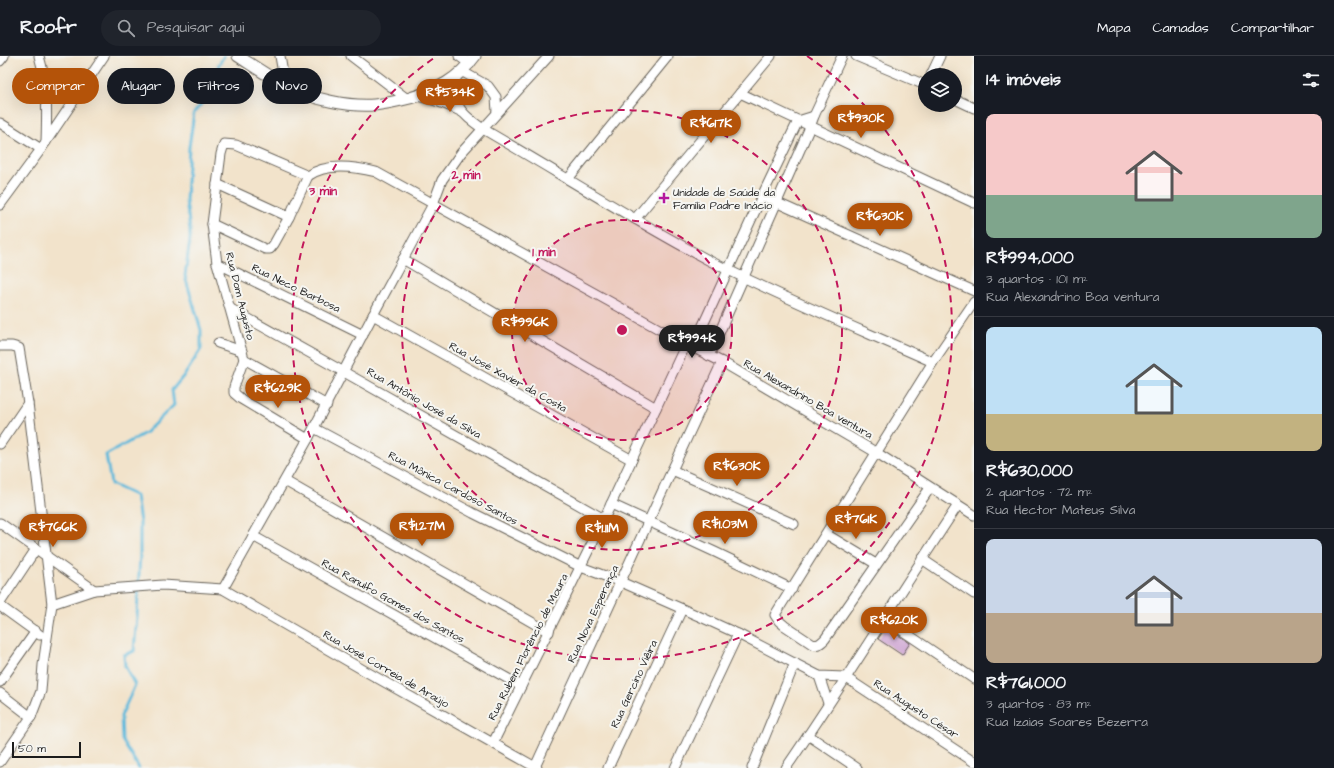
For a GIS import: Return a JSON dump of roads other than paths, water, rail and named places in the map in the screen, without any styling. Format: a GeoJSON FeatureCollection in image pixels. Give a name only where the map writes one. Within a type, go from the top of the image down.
{"type":"FeatureCollection","features":[{"type":"Feature","properties":{"kind":"street"},"geometry":{"type":"LineString","coordinates":[[0,61],[4,56]]}},
{"type":"Feature","properties":{"kind":"street"},"geometry":{"type":"LineString","coordinates":[[39,56],[45,75],[47,99],[44,146]]}},
{"type":"Feature","properties":{"kind":"street"},"geometry":{"type":"LineString","coordinates":[[1,203],[44,146],[104,56]]}},
{"type":"Feature","properties":{"kind":"street"},"geometry":{"type":"LineString","coordinates":[[238,56],[262,71]]}},
{"type":"Feature","properties":{"kind":"street"},"geometry":{"type":"LineString","coordinates":[[280,56],[282,68]]}},
{"type":"Feature","properties":{"kind":"street"},"geometry":{"type":"LineString","coordinates":[[351,56],[412,97],[436,100],[462,112],[483,129],[635,219],[728,270],[933,362]]}},
{"type":"Feature","properties":{"kind":"street"},"geometry":{"type":"LineString","coordinates":[[459,56],[466,67],[488,86],[496,97],[497,112]]}},
{"type":"Feature","properties":{"kind":"street"},"geometry":{"type":"LineString","coordinates":[[52,604],[94,590],[163,585],[223,589],[327,405],[373,315],[433,204],[442,180],[461,153],[549,56]]}},
{"type":"Feature","properties":{"kind":"street"},"geometry":{"type":"LineString","coordinates":[[568,179],[668,56]]}},
{"type":"Feature","properties":{"kind":"street"},"geometry":{"type":"LineString","coordinates":[[635,219],[771,56]]}},
{"type":"Feature","properties":{"kind":"street"},"geometry":{"type":"LineString","coordinates":[[709,356],[814,116],[842,56]]}},
{"type":"Feature","properties":{"kind":"street"},"geometry":{"type":"LineString","coordinates":[[856,56],[918,83]]}},
{"type":"Feature","properties":{"kind":"street"},"geometry":{"type":"LineString","coordinates":[[934,68],[940,56]]}},
{"type":"Feature","properties":{"kind":"street"},"geometry":{"type":"LineString","coordinates":[[322,99],[349,104],[372,105],[388,103],[412,97],[438,87],[466,67]]}},
{"type":"Feature","properties":{"kind":"street"},"geometry":{"type":"LineString","coordinates":[[462,112],[457,102],[466,67]]}},
{"type":"Feature","properties":{"kind":"street"},"geometry":{"type":"LineString","coordinates":[[740,93],[974,203]]}},
{"type":"Feature","properties":{"kind":"street"},"geometry":{"type":"LineString","coordinates":[[962,102],[974,108]]}},
{"type":"Feature","properties":{"kind":"street"},"geometry":{"type":"LineString","coordinates":[[798,121],[814,116]]}},
{"type":"Feature","properties":{"kind":"street","name":"Rua Rubem Florêncio de Moura"},"geometry":{"type":"LineString","coordinates":[[493,743],[612,504],[656,408],[690,346],[728,270],[798,121]]}},
{"type":"Feature","properties":{"kind":"street"},"geometry":{"type":"LineString","coordinates":[[0,123],[44,146]]}},
{"type":"Feature","properties":{"kind":"street","name":"Rua Dom Augusto"},"geometry":{"type":"LineString","coordinates":[[243,355],[218,263],[212,224],[224,144],[229,143],[236,145],[308,176]]}},
{"type":"Feature","properties":{"kind":"street","name":"Rua Alexandrino Boa ventura"},"geometry":{"type":"LineString","coordinates":[[308,176],[315,171],[343,167],[360,168],[376,172],[690,346],[722,362],[877,453],[930,488],[974,514]]}},
{"type":"Feature","properties":{"kind":"street"},"geometry":{"type":"LineString","coordinates":[[212,224],[268,250],[270,249],[289,217],[308,176]]}},
{"type":"Feature","properties":{"kind":"street"},"geometry":{"type":"LineString","coordinates":[[217,184],[289,217]]}},
{"type":"Feature","properties":{"kind":"street"},"geometry":{"type":"LineString","coordinates":[[762,196],[974,291]]}},
{"type":"Feature","properties":{"kind":"street"},"geometry":{"type":"LineString","coordinates":[[403,259],[656,408]]}},
{"type":"Feature","properties":{"kind":"street","name":"Rua Neco Barbosa"},"geometry":{"type":"LineString","coordinates":[[218,263],[363,335]]}},
{"type":"Feature","properties":{"kind":"street"},"geometry":{"type":"LineString","coordinates":[[930,488],[825,639],[818,645],[812,644],[779,621],[775,615],[933,362],[974,302]]}},
{"type":"Feature","properties":{"kind":"street","name":"Rua Antônio José da Silva"},"geometry":{"type":"LineString","coordinates":[[231,309],[604,520]]}},
{"type":"Feature","properties":{"kind":"street","name":"Rua José Xavier da Costa"},"geometry":{"type":"LineString","coordinates":[[373,315],[632,460]]}},
{"type":"Feature","properties":{"kind":"street"},"geometry":{"type":"LineString","coordinates":[[218,343],[243,355],[327,405]]}},
{"type":"Feature","properties":{"kind":"street"},"geometry":{"type":"LineString","coordinates":[[0,346],[12,346],[19,348],[28,403],[52,604],[46,639],[41,691],[31,716],[0,762]]}},
{"type":"Feature","properties":{"kind":"street"},"geometry":{"type":"LineString","coordinates":[[243,355],[234,387],[234,394],[308,439]]}},
{"type":"Feature","properties":{"kind":"street","name":"Rua Nova Esperança"},"geometry":{"type":"LineString","coordinates":[[536,767],[722,362]]}},
{"type":"Feature","properties":{"kind":"street"},"geometry":{"type":"LineString","coordinates":[[0,444],[28,403]]}},
{"type":"Feature","properties":{"kind":"street","name":"Rua Mônica Cardoso Santos"},"geometry":{"type":"LineString","coordinates":[[314,428],[473,513],[581,567],[621,582],[738,634],[819,676]]}},
{"type":"Feature","properties":{"kind":"street"},"geometry":{"type":"LineString","coordinates":[[672,470],[794,524]]}},
{"type":"Feature","properties":{"kind":"street"},"geometry":{"type":"LineString","coordinates":[[285,481],[549,632]]}},
{"type":"Feature","properties":{"kind":"street"},"geometry":{"type":"LineString","coordinates":[[612,504],[792,589]]}},
{"type":"Feature","properties":{"kind":"street"},"geometry":{"type":"LineString","coordinates":[[786,768],[845,677],[885,619],[958,505]]}},
{"type":"Feature","properties":{"kind":"street"},"geometry":{"type":"LineString","coordinates":[[0,523],[94,590]]}},
{"type":"Feature","properties":{"kind":"street"},"geometry":{"type":"LineString","coordinates":[[826,534],[876,564]]}},
{"type":"Feature","properties":{"kind":"street","name":"Rua Ranulfo Gomes dos Santos"},"geometry":{"type":"LineString","coordinates":[[253,536],[521,686]]}},
{"type":"Feature","properties":{"kind":"street"},"geometry":{"type":"LineString","coordinates":[[0,603],[36,549]]}},
{"type":"Feature","properties":{"kind":"street"},"geometry":{"type":"LineString","coordinates":[[922,559],[974,594]]}},
{"type":"Feature","properties":{"kind":"street","name":"Rua José Correia de Araújo"},"geometry":{"type":"LineString","coordinates":[[223,589],[536,767]]}},
{"type":"Feature","properties":{"kind":"street"},"geometry":{"type":"LineString","coordinates":[[0,606],[46,639]]}},
{"type":"Feature","properties":{"kind":"street","name":"Rua Gercino Viêira"},"geometry":{"type":"LineString","coordinates":[[608,768],[682,609]]}},
{"type":"Feature","properties":{"kind":"street"},"geometry":{"type":"LineString","coordinates":[[885,619],[974,679]]}},
{"type":"Feature","properties":{"kind":"street"},"geometry":{"type":"LineString","coordinates":[[0,682],[36,631]]}},
{"type":"Feature","properties":{"kind":"street"},"geometry":{"type":"LineString","coordinates":[[675,768],[738,634]]}},
{"type":"Feature","properties":{"kind":"street"},"geometry":{"type":"LineString","coordinates":[[752,768],[796,663]]}},
{"type":"Feature","properties":{"kind":"street"},"geometry":{"type":"LineString","coordinates":[[828,704],[819,676],[845,677]]}},
{"type":"Feature","properties":{"kind":"street","name":"Rua Augusto César"},"geometry":{"type":"LineString","coordinates":[[845,677],[974,762]]}},
{"type":"Feature","properties":{"kind":"street"},"geometry":{"type":"LineString","coordinates":[[0,693],[31,716]]}},
{"type":"Feature","properties":{"kind":"street"},"geometry":{"type":"LineString","coordinates":[[808,735],[857,768]]}},
{"type":"Feature","properties":{"kind":"waterway"},"geometry":{"type":"LineString","coordinates":[[218,68],[224,56]]}},
{"type":"Feature","properties":{"kind":"waterway"},"geometry":{"type":"LineString","coordinates":[[139,768],[122,740],[121,716],[135,685],[125,666],[124,655],[134,651],[140,553],[140,522],[136,496],[111,484],[106,455],[145,433],[174,405],[172,390],[186,373],[201,349],[201,330],[185,276],[190,239],[186,201],[189,147],[194,113],[201,104]]}},
{"type":"Feature","properties":{"kind":"place","name":"Unidade de Saúde da Família Padre Inácio"},"geometry":{"type":"Point","coordinates":[664,198]}}]}
